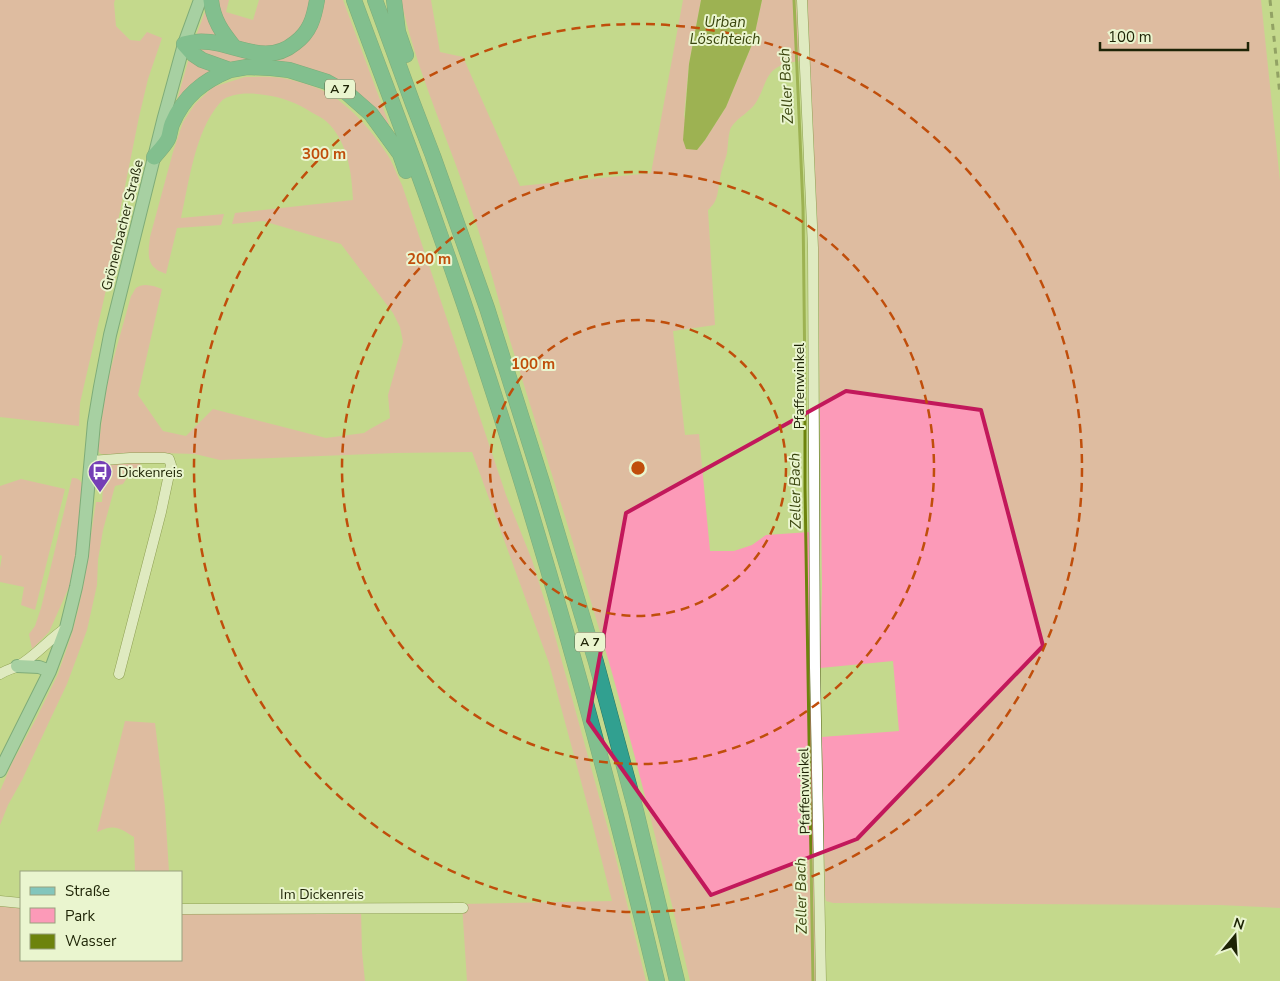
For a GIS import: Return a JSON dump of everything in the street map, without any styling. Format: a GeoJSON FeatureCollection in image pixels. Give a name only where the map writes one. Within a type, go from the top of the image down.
{"type":"FeatureCollection","features":[{"type":"Feature","properties":{"kind":"highway"},"geometry":{"type":"LineString","coordinates":[[211,0],[214,16],[219,28],[234,47]]}},
{"type":"Feature","properties":{"kind":"highway"},"geometry":{"type":"LineString","coordinates":[[184,44],[200,40],[258,54],[284,51],[295,44],[310,27],[318,0]]}},
{"type":"Feature","properties":{"kind":"highway","name":"A 7"},"geometry":{"type":"LineString","coordinates":[[354,0],[436,222],[506,432],[584,695],[657,981]]}},
{"type":"Feature","properties":{"kind":"highway","name":"A 7"},"geometry":{"type":"LineString","coordinates":[[375,0],[487,308],[548,501],[596,662],[636,811],[677,981]]}},
{"type":"Feature","properties":{"kind":"highway"},"geometry":{"type":"LineString","coordinates":[[394,0],[398,32],[415,81],[413,104]]}},
{"type":"Feature","properties":{"kind":"highway","name":"A 7"},"geometry":{"type":"LineString","coordinates":[[184,44],[192,54],[202,60],[230,70],[247,67],[289,70],[327,82],[347,93],[371,114],[400,154],[423,213],[436,222]]}},
{"type":"Feature","properties":{"kind":"highway"},"geometry":{"type":"LineString","coordinates":[[154,157],[168,138],[172,124],[192,93],[200,86],[230,70]]}},
{"type":"Feature","properties":{"kind":"main road","name":"Grönenbacher Straße"},"geometry":{"type":"LineString","coordinates":[[0,771],[50,671],[66,628],[82,556],[94,423],[110,335],[184,44],[200,0]]}},
{"type":"Feature","properties":{"kind":"main road"},"geometry":{"type":"LineString","coordinates":[[17,666],[39,667],[50,671]]}},
{"type":"Feature","properties":{"kind":"street","name":"Pfaffenwinkel"},"geometry":{"type":"LineString","coordinates":[[802,0],[813,248],[815,668],[821,981]]}},
{"type":"Feature","properties":{"kind":"street"},"geometry":{"type":"LineString","coordinates":[[91,461],[164,458],[169,459],[171,465],[119,674]]}},
{"type":"Feature","properties":{"kind":"street"},"geometry":{"type":"LineString","coordinates":[[0,674],[4,670],[17,666],[66,628]]}},
{"type":"Feature","properties":{"kind":"street"},"geometry":{"type":"LineString","coordinates":[[0,901],[20,903]]}},
{"type":"Feature","properties":{"kind":"street","name":"Im Dickenreis"},"geometry":{"type":"LineString","coordinates":[[182,908],[464,908]]}},
{"type":"Feature","properties":{"kind":"highlighted area"},"geometry":{"type":"Polygon","coordinates":[[[846,391],[981,410],[1043,646],[857,839],[711,895],[588,721],[626,513],[846,391]]]}},
{"type":"Feature","properties":{"kind":"green space"},"geometry":{"type":"Polygon","coordinates":[[[0,0],[115,0],[116,26],[130,40],[140,41],[147,32],[162,38],[148,79],[139,117],[106,290],[80,403],[79,426],[0,417],[0,0]]]}},
{"type":"Feature","properties":{"kind":"green space"},"geometry":{"type":"Polygon","coordinates":[[[217,0],[229,0],[226,12],[253,20],[259,0],[313,0],[300,32],[275,47],[246,45],[236,39],[224,26],[217,0]]]}},
{"type":"Feature","properties":{"kind":"green space"},"geometry":{"type":"Polygon","coordinates":[[[325,0],[343,0],[389,124],[387,125],[356,93],[232,62],[220,61],[198,51],[199,46],[253,60],[309,40],[317,28],[325,0]]]}},
{"type":"Feature","properties":{"kind":"green space"},"geometry":{"type":"Polygon","coordinates":[[[401,0],[431,0],[440,52],[463,57],[520,186],[651,173],[683,0],[701,0],[689,64],[684,116],[697,150],[726,107],[753,42],[762,0],[796,0],[800,61],[783,65],[774,70],[768,77],[752,108],[732,126],[717,196],[708,210],[715,325],[673,331],[685,435],[699,434],[710,551],[734,551],[752,545],[766,535],[810,532],[817,981],[690,981],[631,742],[609,662],[512,347],[489,264],[464,187],[416,55],[401,0]]]}},
{"type":"Feature","properties":{"kind":"green space"},"geometry":{"type":"Polygon","coordinates":[[[807,0],[1261,0],[1280,181],[1280,908],[1220,905],[833,903],[826,901],[822,737],[899,731],[893,661],[820,668],[822,585],[818,260],[807,0]]]}},
{"type":"Feature","properties":{"kind":"green space"},"geometry":{"type":"Polygon","coordinates":[[[206,9],[210,25],[220,39],[196,36],[206,9]]]}},
{"type":"Feature","properties":{"kind":"green space"},"geometry":{"type":"Polygon","coordinates":[[[189,58],[214,71],[176,104],[189,58]]]}},
{"type":"Feature","properties":{"kind":"green space"},"geometry":{"type":"Polygon","coordinates":[[[245,77],[287,79],[310,85],[331,95],[362,121],[375,137],[389,158],[402,185],[506,495],[532,560],[550,618],[614,851],[646,981],[467,981],[462,904],[612,901],[549,663],[472,452],[220,460],[195,454],[107,455],[101,454],[98,451],[109,375],[131,296],[136,288],[142,285],[162,289],[138,395],[163,431],[186,436],[213,409],[326,438],[364,433],[390,418],[388,395],[403,342],[400,327],[393,313],[341,244],[263,221],[232,224],[235,213],[353,200],[352,180],[345,151],[336,133],[324,119],[295,103],[271,96],[245,94],[234,95],[223,100],[211,115],[199,143],[190,173],[181,218],[224,214],[221,225],[177,228],[166,274],[156,269],[150,262],[150,237],[183,122],[195,104],[213,87],[245,77]]]}},
{"type":"Feature","properties":{"kind":"green space"},"geometry":{"type":"Polygon","coordinates":[[[113,463],[140,463],[139,472],[130,473],[123,484],[115,486],[103,530],[98,560],[97,585],[87,630],[67,684],[0,825],[0,791],[12,763],[58,674],[72,633],[83,587],[96,502],[102,502],[103,488],[99,468],[113,463]]]}},
{"type":"Feature","properties":{"kind":"green space"},"geometry":{"type":"Polygon","coordinates":[[[72,478],[78,479],[82,484],[76,554],[70,585],[49,632],[32,649],[29,634],[35,626],[41,608],[72,478]]]}},
{"type":"Feature","properties":{"kind":"green space"},"geometry":{"type":"Polygon","coordinates":[[[21,479],[65,489],[35,610],[21,605],[24,587],[0,582],[2,556],[0,555],[0,486],[21,479]]]}},
{"type":"Feature","properties":{"kind":"green space"},"geometry":{"type":"Polygon","coordinates":[[[125,721],[155,723],[165,807],[169,871],[135,871],[134,837],[112,827],[97,832],[125,721]]]}},
{"type":"Feature","properties":{"kind":"green space"},"geometry":{"type":"Polygon","coordinates":[[[0,903],[20,905],[20,961],[182,961],[182,911],[361,910],[365,981],[0,981],[0,903]]]}},
{"type":"Feature","properties":{"kind":"water","name":"Urban Löschteich"},"geometry":{"type":"Polygon","coordinates":[[[701,0],[762,0],[753,42],[726,107],[697,150],[686,149],[683,140],[689,64],[701,0]]]}},
{"type":"Feature","properties":{"kind":"waterway","name":"Zeller Bach"},"geometry":{"type":"LineString","coordinates":[[794,0],[803,207],[805,488],[813,981]]}},
{"type":"Feature","properties":{"kind":"railway"},"geometry":{"type":"LineString","coordinates":[[1270,0],[1280,95]]}},
{"type":"Feature","properties":{"kind":"place","name":"Dickenreis"},"geometry":{"type":"Point","coordinates":[100,493]}}]}
